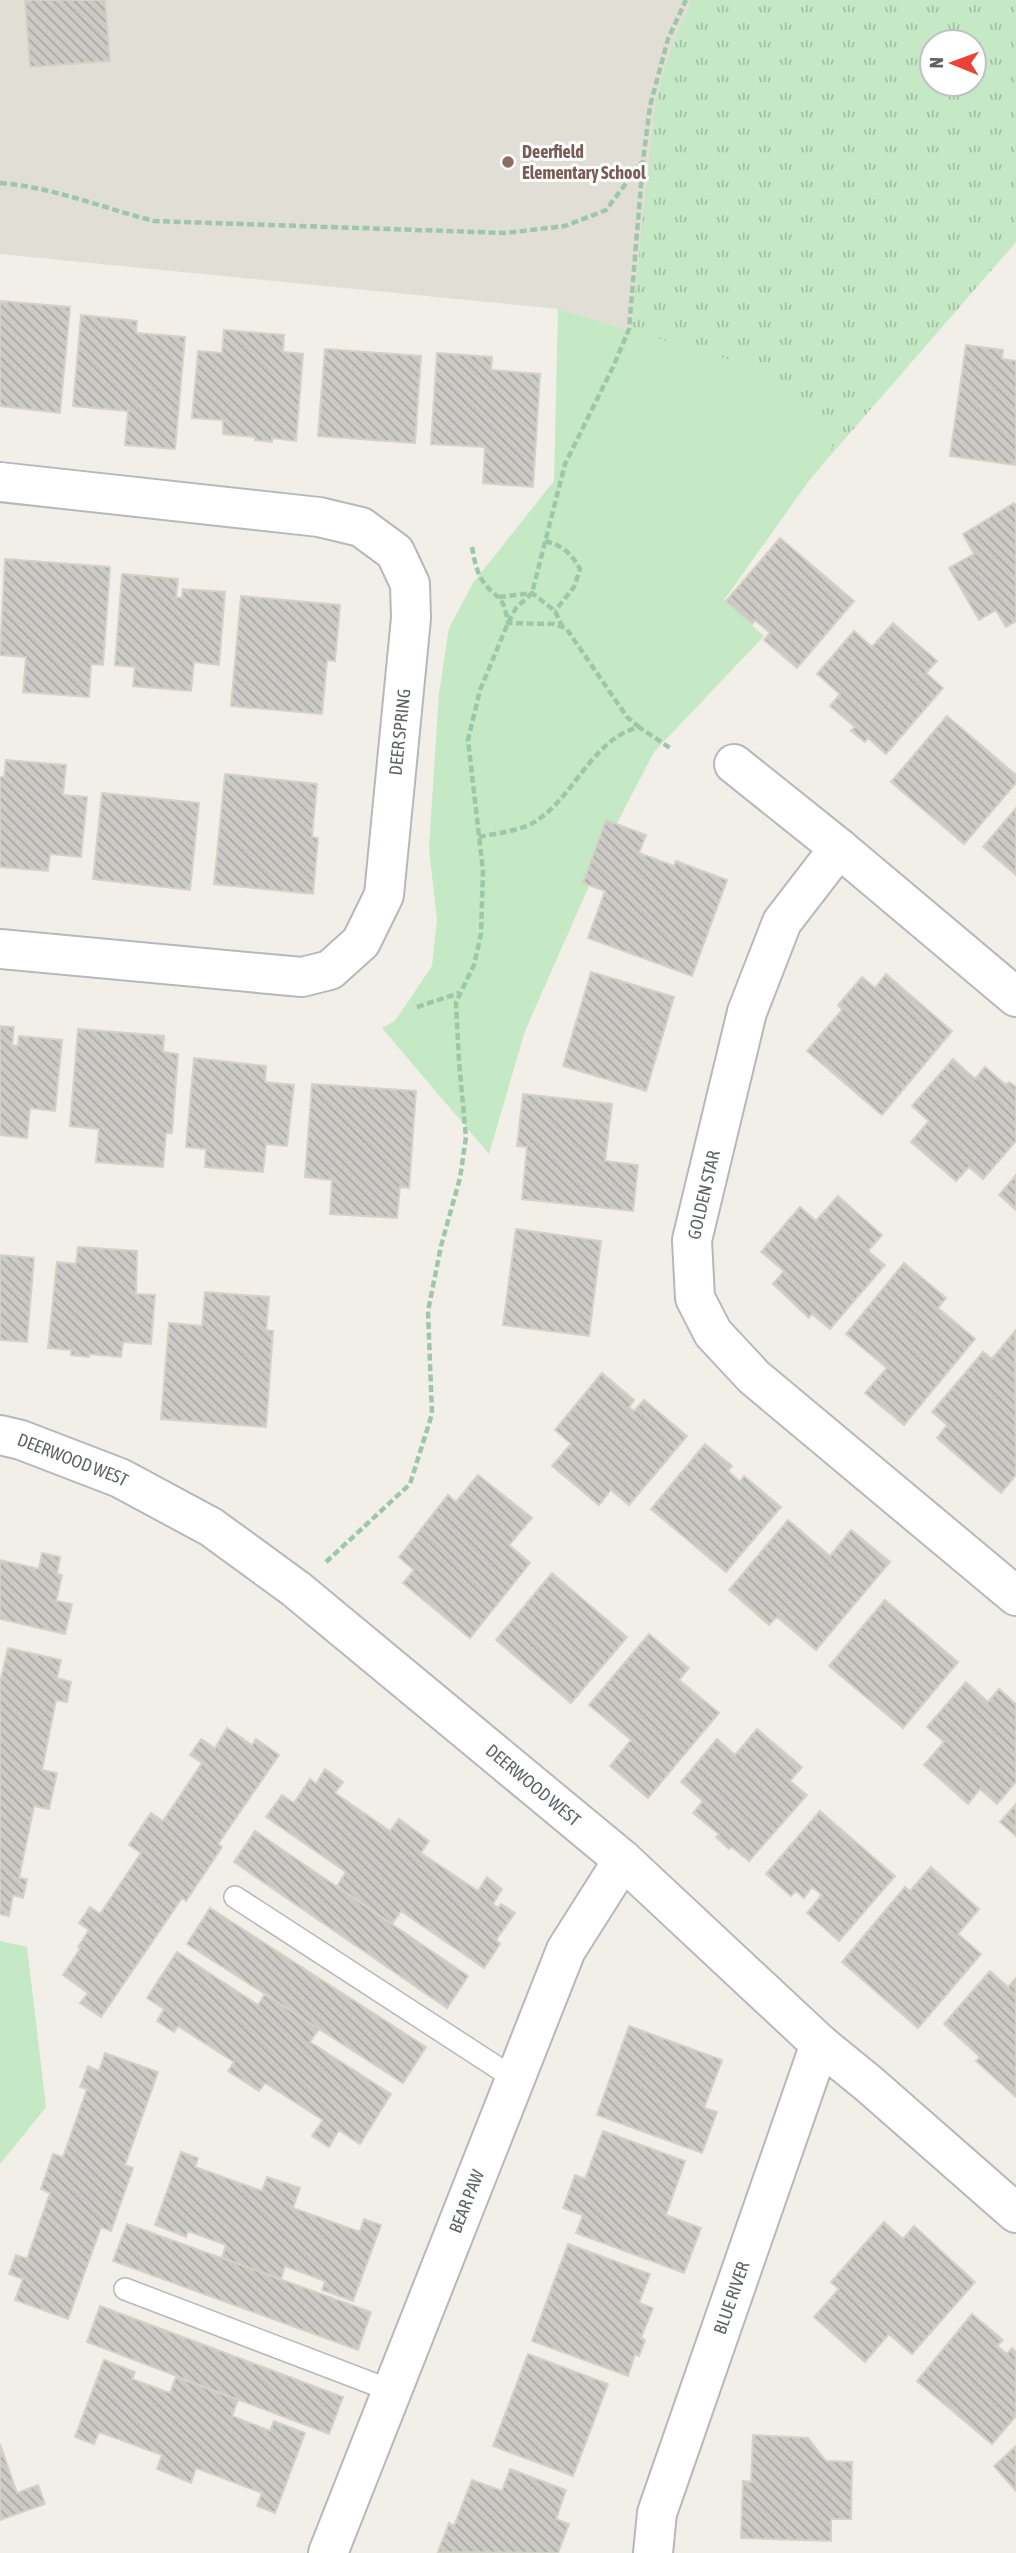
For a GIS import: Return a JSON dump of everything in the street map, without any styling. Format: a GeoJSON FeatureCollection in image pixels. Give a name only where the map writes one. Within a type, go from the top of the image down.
{"type":"FeatureCollection","features":[{"type":"Feature","properties":{"kind":"street","name":"DEER SPRING"},"geometry":{"type":"LineString","coordinates":[[0,482],[319,516],[361,527],[396,552],[410,584],[411,618],[384,895],[361,942],[330,970],[302,977],[0,949]]}},
{"type":"Feature","properties":{"kind":"street"},"geometry":{"type":"LineString","coordinates":[[734,764],[839,848],[1016,997]]}},
{"type":"Feature","properties":{"kind":"street","name":"GOLDEN STAR"},"geometry":{"type":"LineString","coordinates":[[839,848],[782,922],[747,1012],[692,1240],[695,1298],[713,1333],[754,1377],[1016,1597]]}},
{"type":"Feature","properties":{"kind":"street","name":"DEERWOOD WEST"},"geometry":{"type":"LineString","coordinates":[[0,1436],[21,1440],[120,1478],[211,1527],[296,1590],[624,1860],[820,2044],[1016,2213]]}},
{"type":"Feature","properties":{"kind":"street","name":"BEAR PAW"},"geometry":{"type":"LineString","coordinates":[[328,2553],[566,1950],[624,1860]]}},
{"type":"Feature","properties":{"kind":"street","name":"BLUE RIVER"},"geometry":{"type":"LineString","coordinates":[[653,2553],[657,2513],[820,2044]]}},
{"type":"Feature","properties":{"kind":"lane"},"geometry":{"type":"LineString","coordinates":[[235,1897],[515,2079]]}},
{"type":"Feature","properties":{"kind":"lane"},"geometry":{"type":"LineString","coordinates":[[125,2289],[391,2391]]}},
{"type":"Feature","properties":{"kind":"path"},"geometry":{"type":"LineString","coordinates":[[296,1590],[410,1484],[432,1414],[428,1311],[441,1246],[460,1178],[466,1137],[456,1002],[474,965],[481,934],[483,871],[468,740],[480,690],[508,623],[516,608],[532,593],[565,464],[629,329],[650,107],[668,38],[686,0]]}},
{"type":"Feature","properties":{"kind":"path"},"geometry":{"type":"LineString","coordinates":[[0,183],[54,192],[154,220],[506,233],[565,226],[606,210],[643,161]]}},
{"type":"Feature","properties":{"kind":"path"},"geometry":{"type":"LineString","coordinates":[[545,541],[558,544],[574,558],[580,569],[574,587],[555,611]]}},
{"type":"Feature","properties":{"kind":"path"},"geometry":{"type":"LineString","coordinates":[[472,547],[475,566],[483,582],[505,603],[508,623]]}},
{"type":"Feature","properties":{"kind":"path"},"geometry":{"type":"LineString","coordinates":[[499,597],[532,593],[555,611],[562,627]]}},
{"type":"Feature","properties":{"kind":"path"},"geometry":{"type":"LineString","coordinates":[[508,623],[554,624],[566,628],[627,717],[670,748]]}},
{"type":"Feature","properties":{"kind":"path"},"geometry":{"type":"LineString","coordinates":[[479,837],[535,822],[559,800],[598,753],[625,730],[639,727]]}},
{"type":"Feature","properties":{"kind":"path"},"geometry":{"type":"LineString","coordinates":[[417,1007],[461,992]]}},
{"type":"Feature","properties":{"kind":"shaded area","name":"Deerfield Elementary School"},"geometry":{"type":"Polygon","coordinates":[[[0,0],[1016,0],[1016,240],[775,373],[558,309],[0,254],[0,0]]]}},
{"type":"Feature","properties":{"kind":"green space"},"geometry":{"type":"Polygon","coordinates":[[[691,0],[1016,0],[1016,242],[724,578],[630,340],[655,105],[665,66],[691,0]]]}},
{"type":"Feature","properties":{"kind":"green space"},"geometry":{"type":"Polygon","coordinates":[[[558,309],[775,373],[833,447],[724,600],[764,636],[654,752],[616,825],[525,1031],[489,1154],[382,1028],[395,1021],[432,966],[437,920],[429,848],[439,693],[449,628],[473,583],[554,481],[558,309]]]}},
{"type":"Feature","properties":{"kind":"green space"},"geometry":{"type":"Polygon","coordinates":[[[0,1941],[27,1947],[46,2107],[0,2164],[0,1941]]]}},
{"type":"Feature","properties":{"kind":"building"},"geometry":{"type":"Polygon","coordinates":[[[25,0],[105,0],[110,61],[30,67],[25,0]]]}},
{"type":"Feature","properties":{"kind":"building"},"geometry":{"type":"Polygon","coordinates":[[[0,301],[70,307],[60,413],[0,406],[0,301]]]}},
{"type":"Feature","properties":{"kind":"building"},"geometry":{"type":"Polygon","coordinates":[[[81,315],[137,321],[136,333],[185,337],[175,449],[125,445],[128,411],[73,406],[81,315]]]}},
{"type":"Feature","properties":{"kind":"building"},"geometry":{"type":"Polygon","coordinates":[[[224,330],[284,335],[283,352],[303,354],[296,441],[272,438],[272,442],[255,440],[255,437],[223,434],[223,420],[192,418],[198,351],[222,353],[224,330]]]}},
{"type":"Feature","properties":{"kind":"building"},"geometry":{"type":"Polygon","coordinates":[[[966,345],[1003,350],[1002,359],[1016,361],[1016,465],[950,456],[966,345]]]}},
{"type":"Feature","properties":{"kind":"building"},"geometry":{"type":"Polygon","coordinates":[[[325,349],[421,356],[415,443],[318,436],[325,349]]]}},
{"type":"Feature","properties":{"kind":"building"},"geometry":{"type":"Polygon","coordinates":[[[437,353],[492,357],[491,370],[540,374],[533,487],[483,483],[485,447],[431,444],[437,353]]]}},
{"type":"Feature","properties":{"kind":"building"},"geometry":{"type":"Polygon","coordinates":[[[1014,503],[1016,621],[1006,627],[996,610],[979,620],[949,568],[974,554],[963,534],[1014,503]]]}},
{"type":"Feature","properties":{"kind":"building"},"geometry":{"type":"Polygon","coordinates":[[[780,538],[854,601],[797,668],[764,640],[770,633],[755,620],[752,624],[726,601],[780,538]]]}},
{"type":"Feature","properties":{"kind":"building"},"geometry":{"type":"Polygon","coordinates":[[[5,559],[110,567],[103,665],[91,664],[89,697],[23,692],[26,657],[0,655],[5,559]]]}},
{"type":"Feature","properties":{"kind":"building"},"geometry":{"type":"Polygon","coordinates":[[[122,574],[178,579],[176,597],[182,598],[183,589],[225,592],[219,665],[194,662],[191,691],[133,686],[135,667],[115,665],[122,574]]]}},
{"type":"Feature","properties":{"kind":"building"},"geometry":{"type":"Polygon","coordinates":[[[241,596],[340,605],[335,661],[327,660],[322,714],[231,706],[241,596]]]}},
{"type":"Feature","properties":{"kind":"building"},"geometry":{"type":"Polygon","coordinates":[[[893,623],[937,661],[926,673],[943,688],[886,754],[868,738],[865,742],[851,731],[855,727],[830,706],[840,694],[817,674],[854,631],[872,647],[893,623]]]}},
{"type":"Feature","properties":{"kind":"building"},"geometry":{"type":"Polygon","coordinates":[[[947,716],[1016,775],[1016,783],[964,844],[891,782],[947,716]]]}},
{"type":"Feature","properties":{"kind":"building"},"geometry":{"type":"Polygon","coordinates":[[[6,760],[66,765],[63,795],[87,797],[81,857],[50,854],[48,871],[0,867],[0,777],[4,777],[6,760]]]}},
{"type":"Feature","properties":{"kind":"building"},"geometry":{"type":"Polygon","coordinates":[[[225,774],[317,784],[312,837],[318,838],[313,894],[214,884],[225,774]]]}},
{"type":"Feature","properties":{"kind":"building"},"geometry":{"type":"Polygon","coordinates":[[[102,793],[199,803],[190,890],[93,879],[102,793]]]}},
{"type":"Feature","properties":{"kind":"building"},"geometry":{"type":"Polygon","coordinates":[[[1016,808],[1016,875],[983,847],[1016,808]]]}},
{"type":"Feature","properties":{"kind":"building"},"geometry":{"type":"Polygon","coordinates":[[[606,820],[646,835],[639,853],[674,866],[676,861],[727,880],[692,976],[588,938],[605,891],[583,883],[606,820]]]}},
{"type":"Feature","properties":{"kind":"building"},"geometry":{"type":"Polygon","coordinates":[[[591,972],[674,997],[646,1091],[563,1066],[591,972]]]}},
{"type":"Feature","properties":{"kind":"building"},"geometry":{"type":"Polygon","coordinates":[[[886,974],[952,1031],[882,1115],[807,1051],[842,1010],[838,1005],[862,977],[875,988],[886,974]]]}},
{"type":"Feature","properties":{"kind":"building"},"geometry":{"type":"Polygon","coordinates":[[[0,1026],[14,1027],[12,1045],[18,1046],[19,1036],[62,1040],[55,1111],[30,1108],[27,1138],[0,1135],[0,1026]]]}},
{"type":"Feature","properties":{"kind":"building"},"geometry":{"type":"Polygon","coordinates":[[[78,1029],[164,1036],[163,1052],[178,1054],[172,1133],[166,1133],[163,1167],[96,1162],[99,1129],[70,1126],[78,1029]]]}},
{"type":"Feature","properties":{"kind":"building"},"geometry":{"type":"Polygon","coordinates":[[[194,1058],[266,1066],[265,1082],[294,1085],[287,1146],[266,1144],[263,1172],[205,1167],[206,1149],[186,1147],[194,1058]]]}},
{"type":"Feature","properties":{"kind":"building"},"geometry":{"type":"Polygon","coordinates":[[[953,1059],[975,1079],[985,1067],[1006,1085],[1009,1082],[1016,1087],[1016,1141],[983,1179],[969,1167],[956,1181],[911,1142],[929,1121],[912,1106],[953,1059]]]}},
{"type":"Feature","properties":{"kind":"building"},"geometry":{"type":"Polygon","coordinates":[[[312,1084],[416,1091],[409,1188],[400,1187],[397,1218],[330,1214],[332,1180],[305,1177],[312,1084]]]}},
{"type":"Feature","properties":{"kind":"building"},"geometry":{"type":"Polygon","coordinates":[[[523,1094],[612,1104],[605,1161],[638,1165],[633,1211],[522,1199],[527,1147],[517,1146],[523,1094]]]}},
{"type":"Feature","properties":{"kind":"building"},"geometry":{"type":"Polygon","coordinates":[[[1016,1175],[1016,1210],[999,1195],[1016,1175]]]}},
{"type":"Feature","properties":{"kind":"building"},"geometry":{"type":"Polygon","coordinates":[[[838,1196],[882,1235],[868,1251],[885,1265],[830,1329],[812,1314],[809,1318],[773,1284],[784,1271],[761,1252],[800,1207],[816,1221],[838,1196]]]}},
{"type":"Feature","properties":{"kind":"building"},"geometry":{"type":"Polygon","coordinates":[[[516,1229],[601,1241],[589,1336],[503,1325],[516,1229]]]}},
{"type":"Feature","properties":{"kind":"building"},"geometry":{"type":"Polygon","coordinates":[[[78,1247],[137,1251],[136,1294],[155,1295],[151,1344],[123,1342],[121,1357],[71,1355],[71,1350],[48,1348],[57,1262],[76,1264],[78,1247]]]}},
{"type":"Feature","properties":{"kind":"building"},"geometry":{"type":"Polygon","coordinates":[[[0,1255],[34,1258],[27,1342],[0,1340],[0,1255]]]}},
{"type":"Feature","properties":{"kind":"building"},"geometry":{"type":"Polygon","coordinates":[[[904,1263],[946,1298],[938,1308],[975,1339],[904,1425],[865,1393],[887,1368],[846,1334],[904,1263]]]}},
{"type":"Feature","properties":{"kind":"building"},"geometry":{"type":"Polygon","coordinates":[[[205,1292],[269,1297],[266,1330],[273,1331],[266,1427],[161,1419],[169,1323],[202,1326],[205,1292]]]}},
{"type":"Feature","properties":{"kind":"building"},"geometry":{"type":"Polygon","coordinates":[[[1015,1331],[1016,1475],[1001,1493],[937,1438],[947,1425],[932,1412],[983,1352],[992,1359],[1015,1331]]]}},
{"type":"Feature","properties":{"kind":"building"},"geometry":{"type":"Polygon","coordinates":[[[602,1373],[634,1400],[629,1407],[634,1411],[644,1400],[687,1436],[629,1505],[611,1490],[599,1505],[552,1466],[571,1444],[555,1430],[602,1373]]]}},
{"type":"Feature","properties":{"kind":"building"},"geometry":{"type":"Polygon","coordinates":[[[705,1444],[732,1466],[728,1471],[740,1482],[744,1476],[781,1507],[726,1572],[651,1509],[705,1444]]]}},
{"type":"Feature","properties":{"kind":"building"},"geometry":{"type":"Polygon","coordinates":[[[478,1475],[532,1518],[509,1545],[530,1563],[470,1638],[403,1583],[414,1570],[399,1557],[448,1495],[456,1502],[478,1475]]]}},
{"type":"Feature","properties":{"kind":"building"},"geometry":{"type":"Polygon","coordinates":[[[788,1520],[830,1556],[851,1530],[890,1562],[816,1650],[777,1617],[769,1625],[729,1590],[788,1520]]]}},
{"type":"Feature","properties":{"kind":"building"},"geometry":{"type":"Polygon","coordinates":[[[42,1553],[60,1557],[57,1574],[62,1575],[56,1601],[72,1604],[65,1634],[0,1619],[0,1560],[39,1569],[42,1553]]]}},
{"type":"Feature","properties":{"kind":"building"},"geometry":{"type":"Polygon","coordinates":[[[552,1573],[627,1637],[571,1703],[496,1640],[552,1573]]]}},
{"type":"Feature","properties":{"kind":"building"},"geometry":{"type":"Polygon","coordinates":[[[885,1600],[958,1662],[903,1728],[829,1666],[885,1600]]]}},
{"type":"Feature","properties":{"kind":"building"},"geometry":{"type":"Polygon","coordinates":[[[649,1634],[689,1668],[679,1680],[719,1713],[648,1798],[610,1766],[631,1740],[589,1705],[649,1634]]]}},
{"type":"Feature","properties":{"kind":"building"},"geometry":{"type":"Polygon","coordinates":[[[8,1648],[61,1660],[57,1678],[71,1682],[67,1702],[56,1700],[42,1770],[57,1773],[49,1809],[34,1806],[19,1878],[27,1879],[23,1898],[13,1895],[9,1916],[0,1914],[0,1683],[8,1648]]]}},
{"type":"Feature","properties":{"kind":"building"},"geometry":{"type":"Polygon","coordinates":[[[966,1682],[988,1702],[999,1689],[1016,1704],[1016,1782],[997,1804],[980,1789],[968,1804],[924,1765],[944,1742],[927,1727],[966,1682]]]}},
{"type":"Feature","properties":{"kind":"building"},"geometry":{"type":"Polygon","coordinates":[[[227,1728],[252,1745],[256,1739],[279,1755],[218,1844],[222,1847],[186,1901],[182,1898],[101,2017],[80,2003],[88,1993],[63,1975],[89,1930],[79,1923],[90,1907],[100,1914],[141,1853],[129,1845],[151,1813],[163,1821],[202,1763],[190,1755],[201,1739],[215,1748],[227,1728]]]}},
{"type":"Feature","properties":{"kind":"building"},"geometry":{"type":"Polygon","coordinates":[[[757,1729],[802,1767],[790,1781],[807,1795],[749,1861],[732,1847],[729,1849],[716,1837],[719,1834],[693,1813],[703,1801],[681,1782],[717,1739],[735,1755],[757,1729]]]}},
{"type":"Feature","properties":{"kind":"building"},"geometry":{"type":"Polygon","coordinates":[[[325,1769],[343,1782],[335,1793],[390,1831],[399,1819],[429,1841],[421,1853],[478,1891],[487,1877],[502,1889],[493,1904],[498,1908],[501,1904],[515,1913],[496,1940],[500,1944],[484,1968],[401,1911],[392,1924],[337,1886],[346,1872],[266,1817],[282,1795],[294,1803],[310,1779],[316,1784],[325,1769]]]}},
{"type":"Feature","properties":{"kind":"building"},"geometry":{"type":"Polygon","coordinates":[[[1016,1804],[1016,1836],[1000,1822],[1016,1804]]]}},
{"type":"Feature","properties":{"kind":"building"},"geometry":{"type":"Polygon","coordinates":[[[820,1811],[895,1876],[839,1941],[807,1913],[822,1895],[812,1887],[804,1898],[796,1891],[791,1896],[766,1874],[820,1811]]]}},
{"type":"Feature","properties":{"kind":"building"},"geometry":{"type":"Polygon","coordinates":[[[255,1831],[468,1976],[447,2008],[234,1862],[255,1831]]]}},
{"type":"Feature","properties":{"kind":"building"},"geometry":{"type":"Polygon","coordinates":[[[931,1867],[979,1909],[958,1934],[981,1954],[918,2028],[842,1962],[905,1887],[910,1891],[931,1867]]]}},
{"type":"Feature","properties":{"kind":"building"},"geometry":{"type":"Polygon","coordinates":[[[210,1908],[426,2047],[403,2083],[187,1944],[210,1908]]]}},
{"type":"Feature","properties":{"kind":"building"},"geometry":{"type":"Polygon","coordinates":[[[177,1952],[258,2005],[265,1994],[319,2029],[310,2042],[391,2094],[360,2144],[339,2130],[329,2147],[312,2136],[323,2120],[265,2083],[259,2091],[228,2071],[234,2062],[178,2026],[174,2032],[157,2021],[164,2009],[147,1998],[177,1952]]]}},
{"type":"Feature","properties":{"kind":"building"},"geometry":{"type":"Polygon","coordinates":[[[990,1971],[1008,1987],[1016,1978],[1016,2097],[976,2061],[980,2057],[944,2024],[990,1971]]]}},
{"type":"Feature","properties":{"kind":"building"},"geometry":{"type":"Polygon","coordinates":[[[629,2026],[722,2060],[704,2108],[717,2112],[702,2153],[597,2115],[629,2026]]]}},
{"type":"Feature","properties":{"kind":"building"},"geometry":{"type":"Polygon","coordinates":[[[105,2053],[158,2072],[125,2165],[133,2168],[111,2231],[101,2227],[68,2319],[15,2300],[23,2279],[9,2274],[16,2255],[27,2259],[50,2193],[41,2189],[53,2154],[63,2157],[87,2089],[80,2087],[88,2066],[99,2071],[105,2053]]]}},
{"type":"Feature","properties":{"kind":"building"},"geometry":{"type":"Polygon","coordinates":[[[603,2131],[685,2161],[666,2215],[701,2228],[684,2273],[576,2233],[583,2215],[563,2208],[575,2175],[585,2179],[603,2131]]]}},
{"type":"Feature","properties":{"kind":"building"},"geometry":{"type":"Polygon","coordinates":[[[181,2152],[198,2158],[195,2167],[262,2191],[267,2177],[300,2188],[293,2208],[360,2232],[364,2219],[381,2225],[353,2301],[322,2290],[325,2281],[285,2266],[281,2279],[222,2258],[226,2245],[188,2231],[186,2237],[155,2225],[181,2152]]]}},
{"type":"Feature","properties":{"kind":"building"},"geometry":{"type":"Polygon","coordinates":[[[884,2222],[903,2239],[914,2226],[975,2282],[912,2354],[889,2334],[865,2362],[814,2317],[839,2289],[831,2282],[884,2222]]]}},
{"type":"Feature","properties":{"kind":"building"},"geometry":{"type":"Polygon","coordinates":[[[127,2224],[371,2312],[358,2350],[113,2261],[127,2224]]]}},
{"type":"Feature","properties":{"kind":"building"},"geometry":{"type":"Polygon","coordinates":[[[568,2244],[650,2274],[639,2303],[653,2308],[641,2338],[645,2340],[639,2356],[635,2354],[628,2376],[532,2341],[568,2244]]]}},
{"type":"Feature","properties":{"kind":"building"},"geometry":{"type":"Polygon","coordinates":[[[100,2306],[343,2397],[329,2434],[87,2342],[100,2306]]]}},
{"type":"Feature","properties":{"kind":"building"},"geometry":{"type":"Polygon","coordinates":[[[972,2314],[1003,2340],[997,2346],[1007,2354],[1012,2348],[1016,2352],[1016,2416],[992,2444],[917,2381],[972,2314]]]}},
{"type":"Feature","properties":{"kind":"building"},"geometry":{"type":"Polygon","coordinates":[[[528,2354],[608,2384],[573,2476],[493,2446],[528,2354]]]}},
{"type":"Feature","properties":{"kind":"building"},"geometry":{"type":"Polygon","coordinates":[[[104,2360],[135,2372],[132,2379],[170,2393],[176,2377],[238,2400],[232,2416],[270,2431],[274,2421],[305,2433],[275,2513],[257,2506],[262,2493],[196,2468],[191,2483],[157,2469],[162,2455],[99,2432],[94,2444],[75,2437],[104,2360]]]}},
{"type":"Feature","properties":{"kind":"building"},"geometry":{"type":"Polygon","coordinates":[[[753,2435],[808,2438],[826,2461],[852,2462],[851,2519],[831,2519],[831,2541],[741,2538],[743,2481],[751,2482],[753,2435]]]}},
{"type":"Feature","properties":{"kind":"building"},"geometry":{"type":"Polygon","coordinates":[[[0,2444],[17,2493],[38,2485],[45,2504],[0,2520],[0,2444]]]}},
{"type":"Feature","properties":{"kind":"building"},"geometry":{"type":"Polygon","coordinates":[[[1016,2446],[1016,2491],[994,2466],[1016,2446]]]}},
{"type":"Feature","properties":{"kind":"building"},"geometry":{"type":"Polygon","coordinates":[[[510,2469],[566,2490],[556,2519],[569,2524],[558,2553],[438,2552],[449,2523],[454,2526],[472,2480],[502,2491],[510,2469]]]}},
{"type":"Feature","properties":{"kind":"place","name":"Deerfield Elementary School"},"geometry":{"type":"Point","coordinates":[508,162]}}]}
